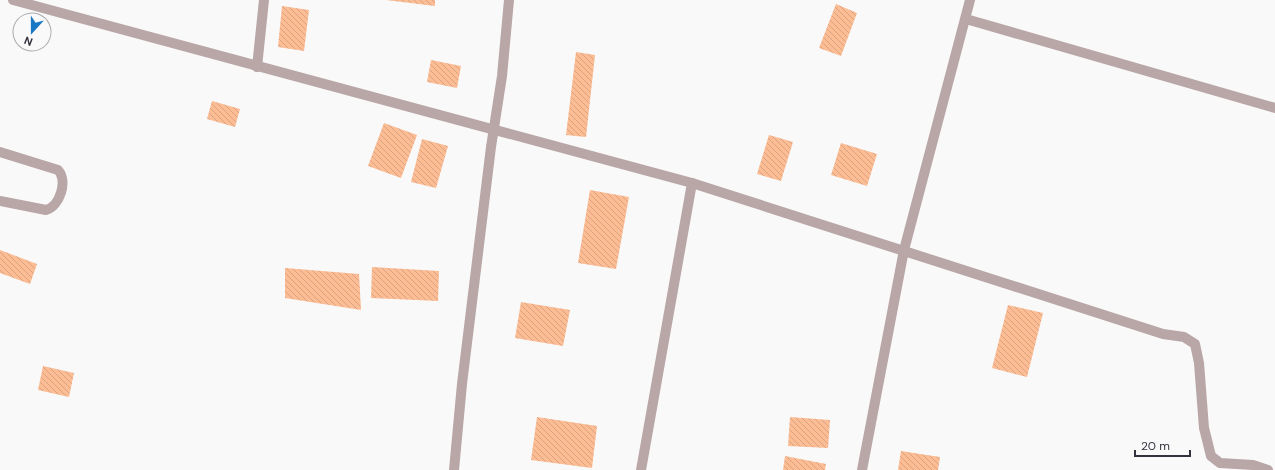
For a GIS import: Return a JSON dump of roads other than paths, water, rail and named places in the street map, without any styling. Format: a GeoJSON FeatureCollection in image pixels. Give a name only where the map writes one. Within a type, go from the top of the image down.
{"type":"FeatureCollection","features":[{"type":"Feature","properties":{"kind":"street"},"geometry":{"type":"LineString","coordinates":[[13,0],[494,131],[692,183],[1163,334],[1184,337],[1195,344],[1199,363],[1204,428],[1211,456],[1220,463],[1253,465],[1268,470]]}},
{"type":"Feature","properties":{"kind":"street"},"geometry":{"type":"LineString","coordinates":[[257,66],[264,0]]}},
{"type":"Feature","properties":{"kind":"street"},"geometry":{"type":"LineString","coordinates":[[454,470],[462,384],[509,0]]}},
{"type":"Feature","properties":{"kind":"street"},"geometry":{"type":"LineString","coordinates":[[862,470],[904,250],[970,0]]}},
{"type":"Feature","properties":{"kind":"street"},"geometry":{"type":"LineString","coordinates":[[966,19],[1275,108]]}},
{"type":"Feature","properties":{"kind":"street"},"geometry":{"type":"LineString","coordinates":[[0,152],[58,170],[63,175],[63,181],[56,204],[52,208],[46,210],[0,201]]}},
{"type":"Feature","properties":{"kind":"street"},"geometry":{"type":"LineString","coordinates":[[641,470],[692,183]]}}]}
